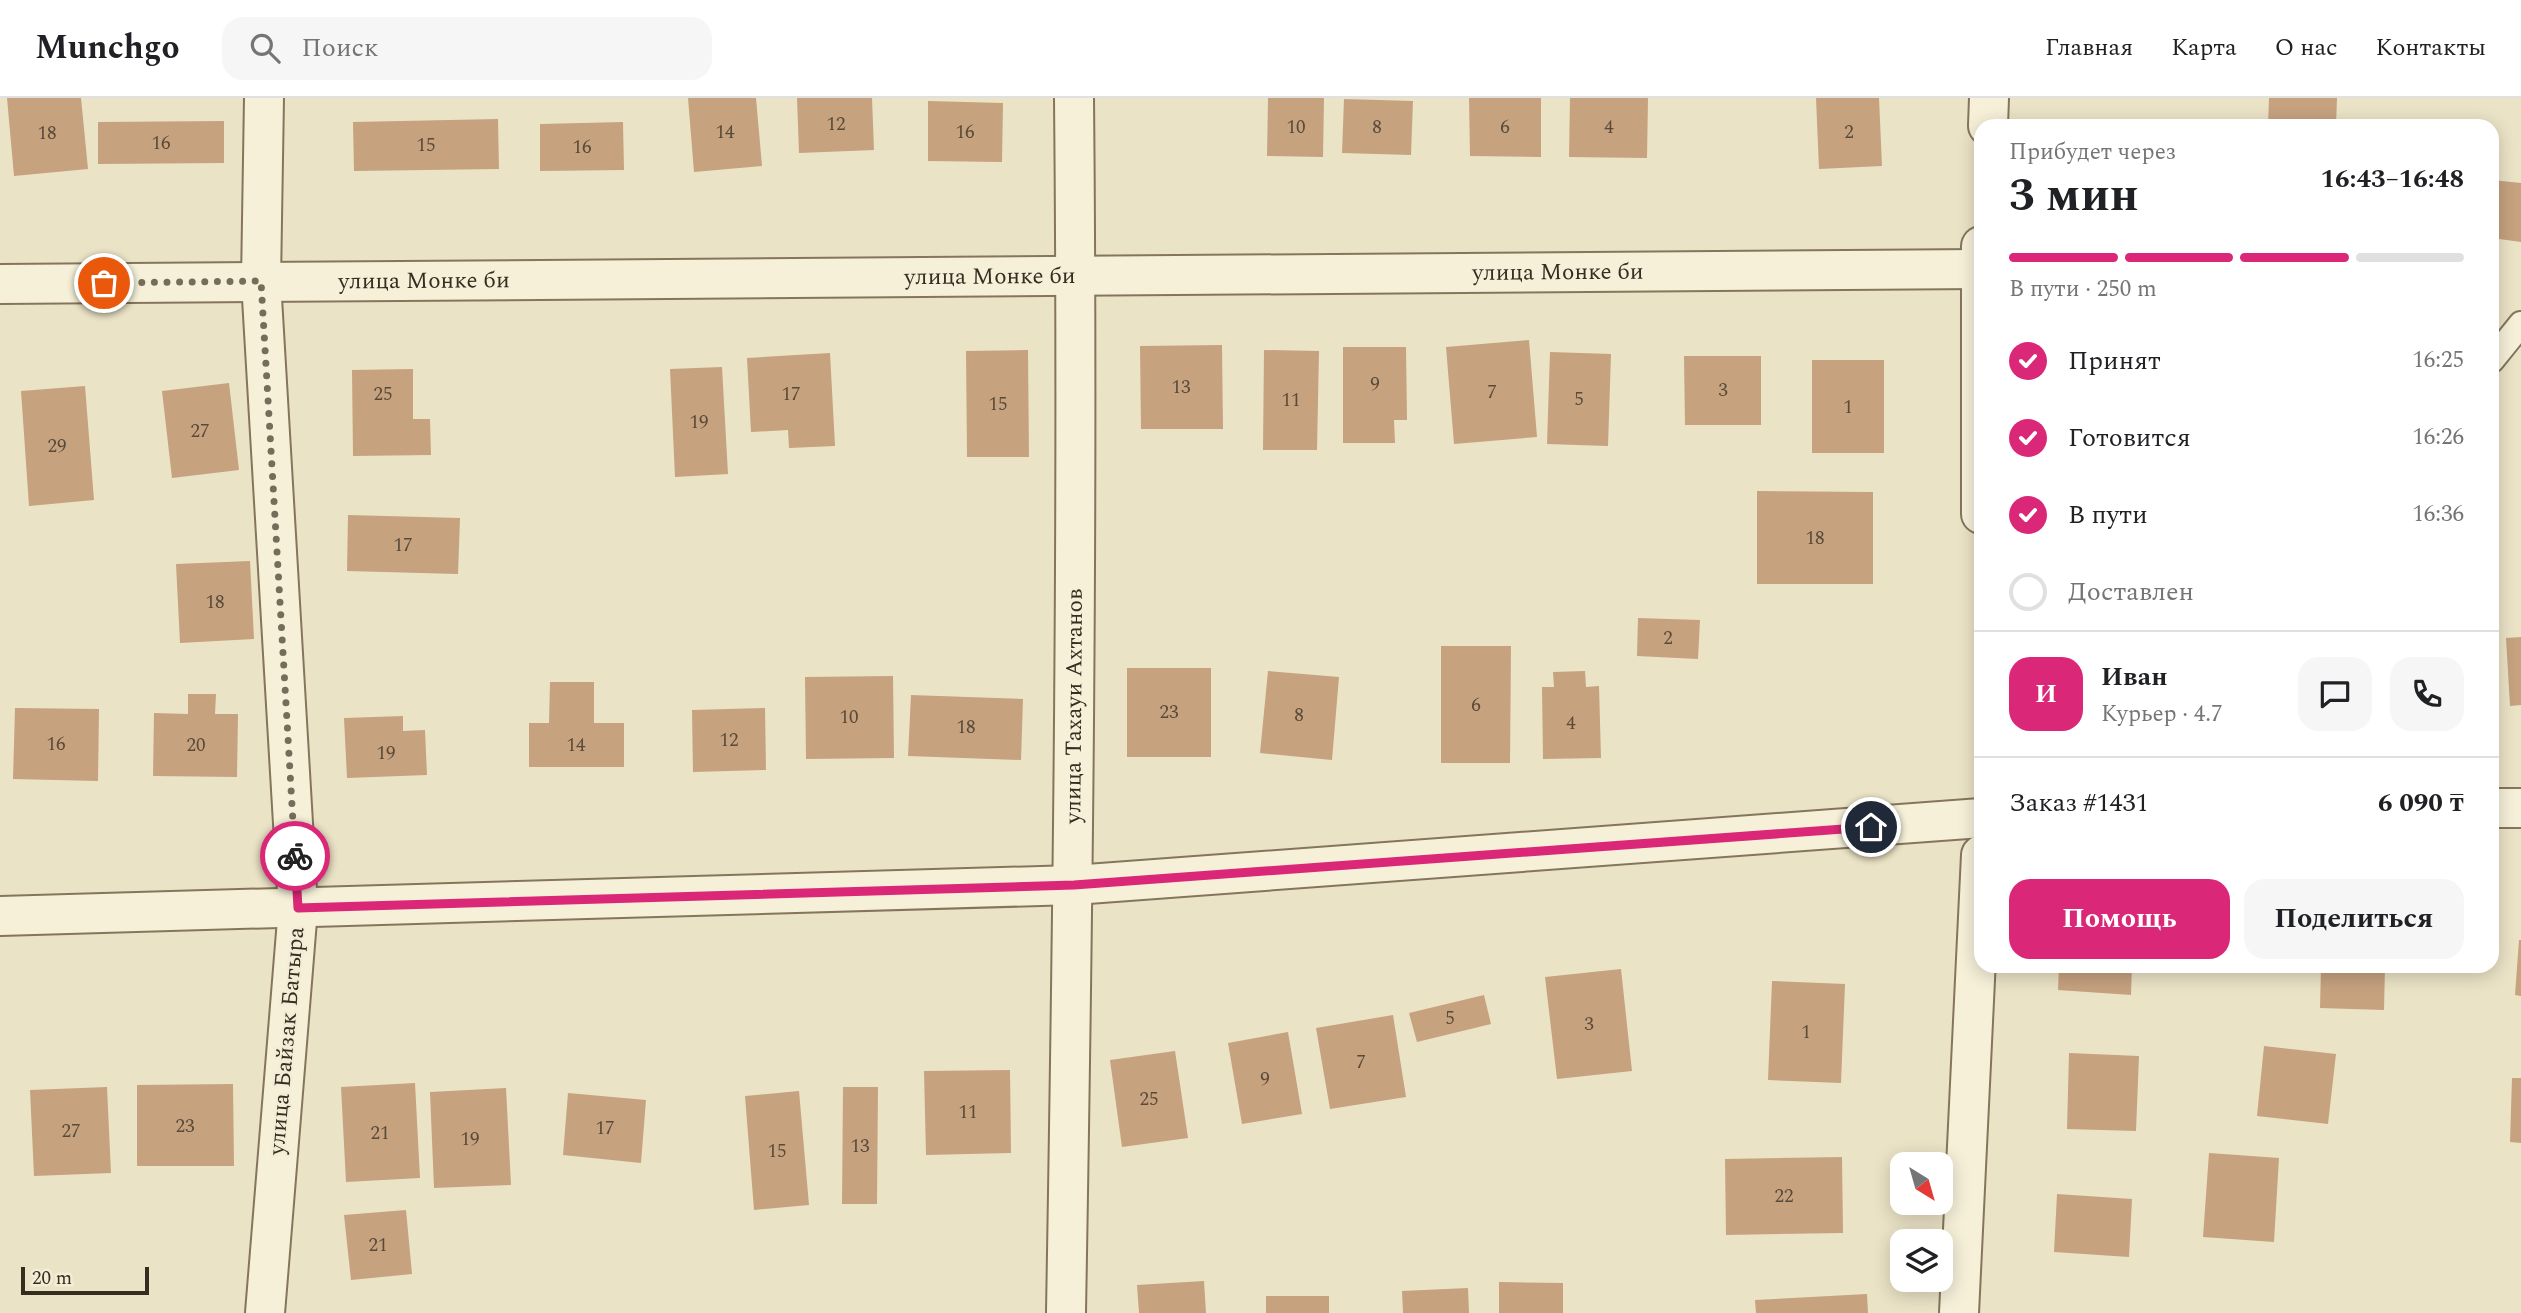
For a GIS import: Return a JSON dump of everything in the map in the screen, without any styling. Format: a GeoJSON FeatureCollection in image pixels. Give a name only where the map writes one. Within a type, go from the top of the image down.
{"type":"FeatureCollection","features":[{"type":"Feature","properties":{"kind":"street","name":"улица Байзак Батыра"},"geometry":{"type":"LineString","coordinates":[[264,98],[261,281],[298,908],[265,1313]]}},
{"type":"Feature","properties":{"kind":"street","name":"улица Тахауи Ахтанов"},"geometry":{"type":"LineString","coordinates":[[1066,1313],[1074,885],[1074,98]]}},
{"type":"Feature","properties":{"kind":"street"},"geometry":{"type":"LineString","coordinates":[[1988,119],[1989,98]]}},
{"type":"Feature","properties":{"kind":"street","name":"улица Монке би"},"geometry":{"type":"LineString","coordinates":[[0,284],[1076,276],[1974,257]]}},
{"type":"Feature","properties":{"kind":"street"},"geometry":{"type":"LineString","coordinates":[[2499,808],[2521,808]]}},
{"type":"Feature","properties":{"kind":"street"},"geometry":{"type":"LineString","coordinates":[[0,916],[1074,885],[1974,819]]}},
{"type":"Feature","properties":{"kind":"street"},"geometry":{"type":"LineString","coordinates":[[1959,1313],[1975,973]]}},
{"type":"Feature","properties":{"kind":"lane"},"geometry":{"type":"LineString","coordinates":[[2499,351],[2521,324]]}},
{"type":"Feature","properties":{"kind":"building"},"geometry":{"type":"Polygon","coordinates":[[[7,98],[81,98],[88,169],[14,176],[7,98]]]}},
{"type":"Feature","properties":{"kind":"building"},"geometry":{"type":"Polygon","coordinates":[[[688,98],[756,98],[762,166],[694,172],[688,98]]]}},
{"type":"Feature","properties":{"kind":"building"},"geometry":{"type":"Polygon","coordinates":[[[797,98],[872,98],[874,150],[799,153],[797,98]]]}},
{"type":"Feature","properties":{"kind":"building"},"geometry":{"type":"Polygon","coordinates":[[[1268,98],[1324,98],[1323,157],[1267,156],[1268,98]]]}},
{"type":"Feature","properties":{"kind":"building"},"geometry":{"type":"Polygon","coordinates":[[[1469,98],[1541,98],[1541,157],[1470,156],[1469,98]]]}},
{"type":"Feature","properties":{"kind":"building"},"geometry":{"type":"Polygon","coordinates":[[[1570,98],[1648,98],[1647,158],[1569,157],[1570,98]]]}},
{"type":"Feature","properties":{"kind":"building"},"geometry":{"type":"Polygon","coordinates":[[[1816,98],[1879,98],[1882,166],[1819,169],[1816,98]]]}},
{"type":"Feature","properties":{"kind":"building"},"geometry":{"type":"Polygon","coordinates":[[[2269,98],[2337,98],[2336,119],[2268,119],[2269,98]]]}},
{"type":"Feature","properties":{"kind":"building"},"geometry":{"type":"Polygon","coordinates":[[[1344,99],[1413,101],[1411,155],[1342,153],[1344,99]]]}},
{"type":"Feature","properties":{"kind":"building"},"geometry":{"type":"Polygon","coordinates":[[[928,101],[1003,103],[1002,162],[928,161],[928,101]]]}},
{"type":"Feature","properties":{"kind":"building"},"geometry":{"type":"Polygon","coordinates":[[[498,119],[499,169],[354,171],[353,122],[498,119]]]}},
{"type":"Feature","properties":{"kind":"building"},"geometry":{"type":"Polygon","coordinates":[[[224,121],[224,163],[98,164],[98,122],[224,121]]]}},
{"type":"Feature","properties":{"kind":"building"},"geometry":{"type":"Polygon","coordinates":[[[623,122],[624,170],[540,171],[540,124],[623,122]]]}},
{"type":"Feature","properties":{"kind":"building"},"geometry":{"type":"Polygon","coordinates":[[[2499,181],[2521,183],[2521,242],[2499,239],[2499,181]]]}},
{"type":"Feature","properties":{"kind":"building"},"geometry":{"type":"Polygon","coordinates":[[[1529,340],[1537,437],[1454,444],[1446,347],[1529,340]]]}},
{"type":"Feature","properties":{"kind":"building"},"geometry":{"type":"Polygon","coordinates":[[[1222,345],[1223,429],[1141,429],[1140,346],[1222,345]]]}},
{"type":"Feature","properties":{"kind":"building"},"geometry":{"type":"Polygon","coordinates":[[[1343,347],[1406,347],[1407,420],[1394,420],[1395,443],[1343,443],[1343,347]]]}},
{"type":"Feature","properties":{"kind":"building"},"geometry":{"type":"Polygon","coordinates":[[[1028,350],[1029,457],[967,457],[966,351],[1028,350]]]}},
{"type":"Feature","properties":{"kind":"building"},"geometry":{"type":"Polygon","coordinates":[[[1264,350],[1319,351],[1317,450],[1263,450],[1264,350]]]}},
{"type":"Feature","properties":{"kind":"building"},"geometry":{"type":"Polygon","coordinates":[[[1550,352],[1611,354],[1608,446],[1547,444],[1550,352]]]}},
{"type":"Feature","properties":{"kind":"building"},"geometry":{"type":"Polygon","coordinates":[[[830,353],[835,446],[789,448],[788,430],[751,432],[747,358],[830,353]]]}},
{"type":"Feature","properties":{"kind":"building"},"geometry":{"type":"Polygon","coordinates":[[[1684,356],[1761,356],[1761,425],[1685,425],[1684,356]]]}},
{"type":"Feature","properties":{"kind":"building"},"geometry":{"type":"Polygon","coordinates":[[[1812,360],[1884,360],[1884,453],[1812,453],[1812,360]]]}},
{"type":"Feature","properties":{"kind":"building"},"geometry":{"type":"Polygon","coordinates":[[[722,367],[728,474],[675,477],[670,369],[722,367]]]}},
{"type":"Feature","properties":{"kind":"building"},"geometry":{"type":"Polygon","coordinates":[[[413,369],[413,419],[430,419],[431,455],[353,456],[352,370],[413,369]]]}},
{"type":"Feature","properties":{"kind":"building"},"geometry":{"type":"Polygon","coordinates":[[[229,383],[239,470],[172,478],[162,391],[229,383]]]}},
{"type":"Feature","properties":{"kind":"building"},"geometry":{"type":"Polygon","coordinates":[[[85,386],[94,500],[29,506],[21,391],[85,386]]]}},
{"type":"Feature","properties":{"kind":"building"},"geometry":{"type":"Polygon","coordinates":[[[1757,491],[1873,492],[1873,584],[1757,584],[1757,491]]]}},
{"type":"Feature","properties":{"kind":"building"},"geometry":{"type":"Polygon","coordinates":[[[348,515],[460,518],[458,574],[347,571],[348,515]]]}},
{"type":"Feature","properties":{"kind":"building"},"geometry":{"type":"Polygon","coordinates":[[[250,561],[254,639],[180,643],[176,564],[250,561]]]}},
{"type":"Feature","properties":{"kind":"building"},"geometry":{"type":"Polygon","coordinates":[[[1638,618],[1700,620],[1698,659],[1637,656],[1638,618]]]}},
{"type":"Feature","properties":{"kind":"building"},"geometry":{"type":"Polygon","coordinates":[[[2521,637],[2521,705],[2510,706],[2506,638],[2521,637]]]}},
{"type":"Feature","properties":{"kind":"building"},"geometry":{"type":"Polygon","coordinates":[[[1441,646],[1511,646],[1510,763],[1441,763],[1441,646]]]}},
{"type":"Feature","properties":{"kind":"building"},"geometry":{"type":"Polygon","coordinates":[[[1127,668],[1211,668],[1211,757],[1127,757],[1127,668]]]}},
{"type":"Feature","properties":{"kind":"building"},"geometry":{"type":"Polygon","coordinates":[[[1268,671],[1339,677],[1332,760],[1260,753],[1268,671]]]}},
{"type":"Feature","properties":{"kind":"building"},"geometry":{"type":"Polygon","coordinates":[[[1585,671],[1586,687],[1599,686],[1601,758],[1543,759],[1542,687],[1554,687],[1553,672],[1585,671]]]}},
{"type":"Feature","properties":{"kind":"building"},"geometry":{"type":"Polygon","coordinates":[[[893,676],[894,758],[806,759],[805,677],[893,676]]]}},
{"type":"Feature","properties":{"kind":"building"},"geometry":{"type":"Polygon","coordinates":[[[550,682],[594,682],[594,723],[624,723],[624,767],[529,767],[529,723],[549,723],[550,682]]]}},
{"type":"Feature","properties":{"kind":"building"},"geometry":{"type":"Polygon","coordinates":[[[188,694],[216,694],[215,714],[238,714],[237,777],[153,776],[154,713],[188,714],[188,694]]]}},
{"type":"Feature","properties":{"kind":"building"},"geometry":{"type":"Polygon","coordinates":[[[911,695],[1023,699],[1021,760],[908,756],[911,695]]]}},
{"type":"Feature","properties":{"kind":"building"},"geometry":{"type":"Polygon","coordinates":[[[15,708],[99,709],[98,781],[13,779],[15,708]]]}},
{"type":"Feature","properties":{"kind":"building"},"geometry":{"type":"Polygon","coordinates":[[[765,708],[766,770],[693,772],[692,710],[765,708]]]}},
{"type":"Feature","properties":{"kind":"building"},"geometry":{"type":"Polygon","coordinates":[[[403,716],[403,731],[425,730],[427,775],[347,778],[344,718],[403,716]]]}},
{"type":"Feature","properties":{"kind":"building"},"geometry":{"type":"Polygon","coordinates":[[[2521,940],[2521,996],[2515,995],[2521,940]]]}},
{"type":"Feature","properties":{"kind":"building"},"geometry":{"type":"Polygon","coordinates":[[[1621,969],[1632,1071],[1557,1079],[1545,977],[1621,969]]]}},
{"type":"Feature","properties":{"kind":"building"},"geometry":{"type":"Polygon","coordinates":[[[2059,973],[2132,973],[2131,995],[2058,990],[2059,973]]]}},
{"type":"Feature","properties":{"kind":"building"},"geometry":{"type":"Polygon","coordinates":[[[2321,973],[2385,973],[2384,1010],[2320,1008],[2321,973]]]}},
{"type":"Feature","properties":{"kind":"building"},"geometry":{"type":"Polygon","coordinates":[[[1772,981],[1845,984],[1841,1083],[1768,1080],[1772,981]]]}},
{"type":"Feature","properties":{"kind":"building"},"geometry":{"type":"Polygon","coordinates":[[[1484,995],[1491,1024],[1417,1042],[1409,1013],[1484,995]]]}},
{"type":"Feature","properties":{"kind":"building"},"geometry":{"type":"Polygon","coordinates":[[[1393,1015],[1406,1097],[1330,1109],[1316,1028],[1393,1015]]]}},
{"type":"Feature","properties":{"kind":"building"},"geometry":{"type":"Polygon","coordinates":[[[1288,1032],[1302,1114],[1242,1124],[1228,1043],[1288,1032]]]}},
{"type":"Feature","properties":{"kind":"building"},"geometry":{"type":"Polygon","coordinates":[[[2264,1046],[2336,1054],[2328,1124],[2257,1116],[2264,1046]]]}},
{"type":"Feature","properties":{"kind":"building"},"geometry":{"type":"Polygon","coordinates":[[[1175,1051],[1188,1138],[1122,1147],[1110,1060],[1175,1051]]]}},
{"type":"Feature","properties":{"kind":"building"},"geometry":{"type":"Polygon","coordinates":[[[2069,1053],[2139,1056],[2136,1131],[2067,1129],[2069,1053]]]}},
{"type":"Feature","properties":{"kind":"building"},"geometry":{"type":"Polygon","coordinates":[[[1010,1070],[1011,1153],[926,1155],[924,1071],[1010,1070]]]}},
{"type":"Feature","properties":{"kind":"building"},"geometry":{"type":"Polygon","coordinates":[[[2512,1078],[2521,1078],[2521,1143],[2510,1142],[2512,1078]]]}},
{"type":"Feature","properties":{"kind":"building"},"geometry":{"type":"Polygon","coordinates":[[[415,1083],[420,1178],[346,1182],[341,1087],[415,1083]]]}},
{"type":"Feature","properties":{"kind":"building"},"geometry":{"type":"Polygon","coordinates":[[[233,1084],[234,1166],[137,1166],[137,1085],[233,1084]]]}},
{"type":"Feature","properties":{"kind":"building"},"geometry":{"type":"Polygon","coordinates":[[[107,1087],[111,1173],[34,1176],[30,1090],[107,1087]]]}},
{"type":"Feature","properties":{"kind":"building"},"geometry":{"type":"Polygon","coordinates":[[[843,1087],[878,1087],[877,1204],[842,1204],[843,1087]]]}},
{"type":"Feature","properties":{"kind":"building"},"geometry":{"type":"Polygon","coordinates":[[[506,1088],[511,1185],[434,1188],[430,1092],[506,1088]]]}},
{"type":"Feature","properties":{"kind":"building"},"geometry":{"type":"Polygon","coordinates":[[[799,1091],[809,1205],[754,1210],[745,1096],[799,1091]]]}},
{"type":"Feature","properties":{"kind":"building"},"geometry":{"type":"Polygon","coordinates":[[[568,1093],[646,1100],[641,1163],[563,1155],[568,1093]]]}},
{"type":"Feature","properties":{"kind":"building"},"geometry":{"type":"Polygon","coordinates":[[[2209,1153],[2279,1158],[2274,1242],[2203,1237],[2209,1153]]]}},
{"type":"Feature","properties":{"kind":"building"},"geometry":{"type":"Polygon","coordinates":[[[1842,1157],[1843,1233],[1726,1235],[1725,1159],[1842,1157]]]}},
{"type":"Feature","properties":{"kind":"building"},"geometry":{"type":"Polygon","coordinates":[[[2057,1194],[2132,1199],[2129,1257],[2054,1252],[2057,1194]]]}},
{"type":"Feature","properties":{"kind":"building"},"geometry":{"type":"Polygon","coordinates":[[[406,1210],[412,1274],[351,1280],[344,1215],[406,1210]]]}},
{"type":"Feature","properties":{"kind":"building"},"geometry":{"type":"Polygon","coordinates":[[[1204,1281],[1206,1313],[1139,1313],[1137,1285],[1204,1281]]]}},
{"type":"Feature","properties":{"kind":"building"},"geometry":{"type":"Polygon","coordinates":[[[1499,1282],[1563,1283],[1563,1313],[1499,1313],[1499,1282]]]}},
{"type":"Feature","properties":{"kind":"building"},"geometry":{"type":"Polygon","coordinates":[[[1468,1288],[1469,1313],[1403,1313],[1402,1291],[1468,1288]]]}},
{"type":"Feature","properties":{"kind":"building"},"geometry":{"type":"Polygon","coordinates":[[[1867,1294],[1868,1313],[1756,1313],[1755,1300],[1867,1294]]]}},
{"type":"Feature","properties":{"kind":"building"},"geometry":{"type":"Polygon","coordinates":[[[1266,1296],[1329,1296],[1329,1313],[1266,1313],[1266,1296]]]}},
{"type":"Feature","properties":{"kind":"way so far"},"geometry":{"type":"LineString","coordinates":[[104,283],[261,281],[295,856]]}},
{"type":"Feature","properties":{"kind":"route"},"geometry":{"type":"LineString","coordinates":[[295,856],[298,908],[1074,885],[1871,827]]}}]}
